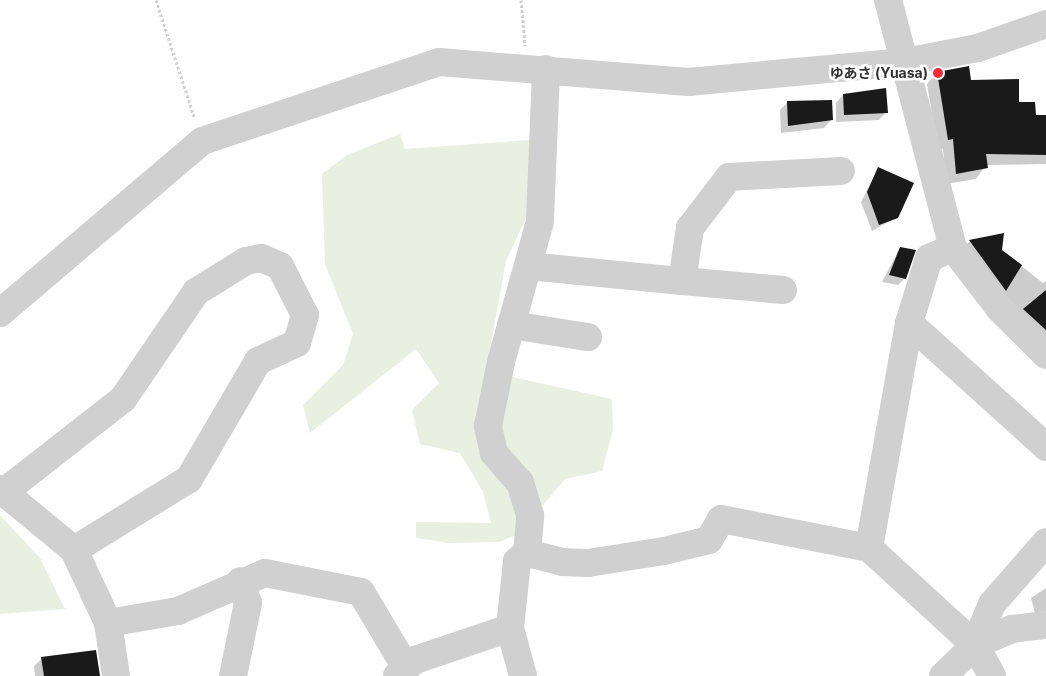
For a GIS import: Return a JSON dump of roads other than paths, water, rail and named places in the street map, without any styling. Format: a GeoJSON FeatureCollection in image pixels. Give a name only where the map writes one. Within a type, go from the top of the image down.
{"type":"FeatureCollection","features":[{"type":"Feature","properties":{"kind":"street"},"geometry":{"type":"LineString","coordinates":[[888,0],[953,248],[1000,309],[1046,355]]}},
{"type":"Feature","properties":{"kind":"street"},"geometry":{"type":"LineString","coordinates":[[0,313],[202,140],[439,62],[536,68],[688,82],[905,62],[978,48],[1046,24]]}},
{"type":"Feature","properties":{"kind":"street"},"geometry":{"type":"LineString","coordinates":[[523,676],[510,628],[517,561],[527,553],[530,515],[520,483],[494,452],[488,426],[511,326],[528,266],[543,197],[536,68]]}},
{"type":"Feature","properties":{"kind":"street"},"geometry":{"type":"LineString","coordinates":[[682,281],[690,228],[729,178],[841,171]]}},
{"type":"Feature","properties":{"kind":"street"},"geometry":{"type":"LineString","coordinates":[[869,548],[909,324],[929,258],[953,248]]}},
{"type":"Feature","properties":{"kind":"street"},"geometry":{"type":"LineString","coordinates":[[74,550],[189,479],[258,361],[297,343],[305,315],[280,266],[261,258],[246,261],[196,292],[123,399],[2,490],[74,550],[108,623],[116,676]]}},
{"type":"Feature","properties":{"kind":"street"},"geometry":{"type":"LineString","coordinates":[[528,266],[783,290]]}},
{"type":"Feature","properties":{"kind":"street"},"geometry":{"type":"LineString","coordinates":[[909,324],[1046,447]]}},
{"type":"Feature","properties":{"kind":"street"},"geometry":{"type":"LineString","coordinates":[[511,326],[588,337]]}},
{"type":"Feature","properties":{"kind":"street"},"geometry":{"type":"LineString","coordinates":[[527,553],[562,562],[588,563],[664,551],[709,540],[722,519],[869,548],[975,645],[992,676]]}},
{"type":"Feature","properties":{"kind":"street"},"geometry":{"type":"LineString","coordinates":[[975,645],[992,604],[1046,542]]}},
{"type":"Feature","properties":{"kind":"street"},"geometry":{"type":"LineString","coordinates":[[108,623],[178,611],[240,581],[265,573],[361,592],[401,671],[510,628]]}},
{"type":"Feature","properties":{"kind":"street"},"geometry":{"type":"LineString","coordinates":[[233,676],[248,603],[240,581]]}},
{"type":"Feature","properties":{"kind":"street"},"geometry":{"type":"LineString","coordinates":[[943,676],[975,645],[1012,629],[1046,625]]}},
{"type":"Feature","properties":{"kind":"place","name":"ゆあさ (Yuasa)"},"geometry":{"type":"Point","coordinates":[938,73]}}]}
